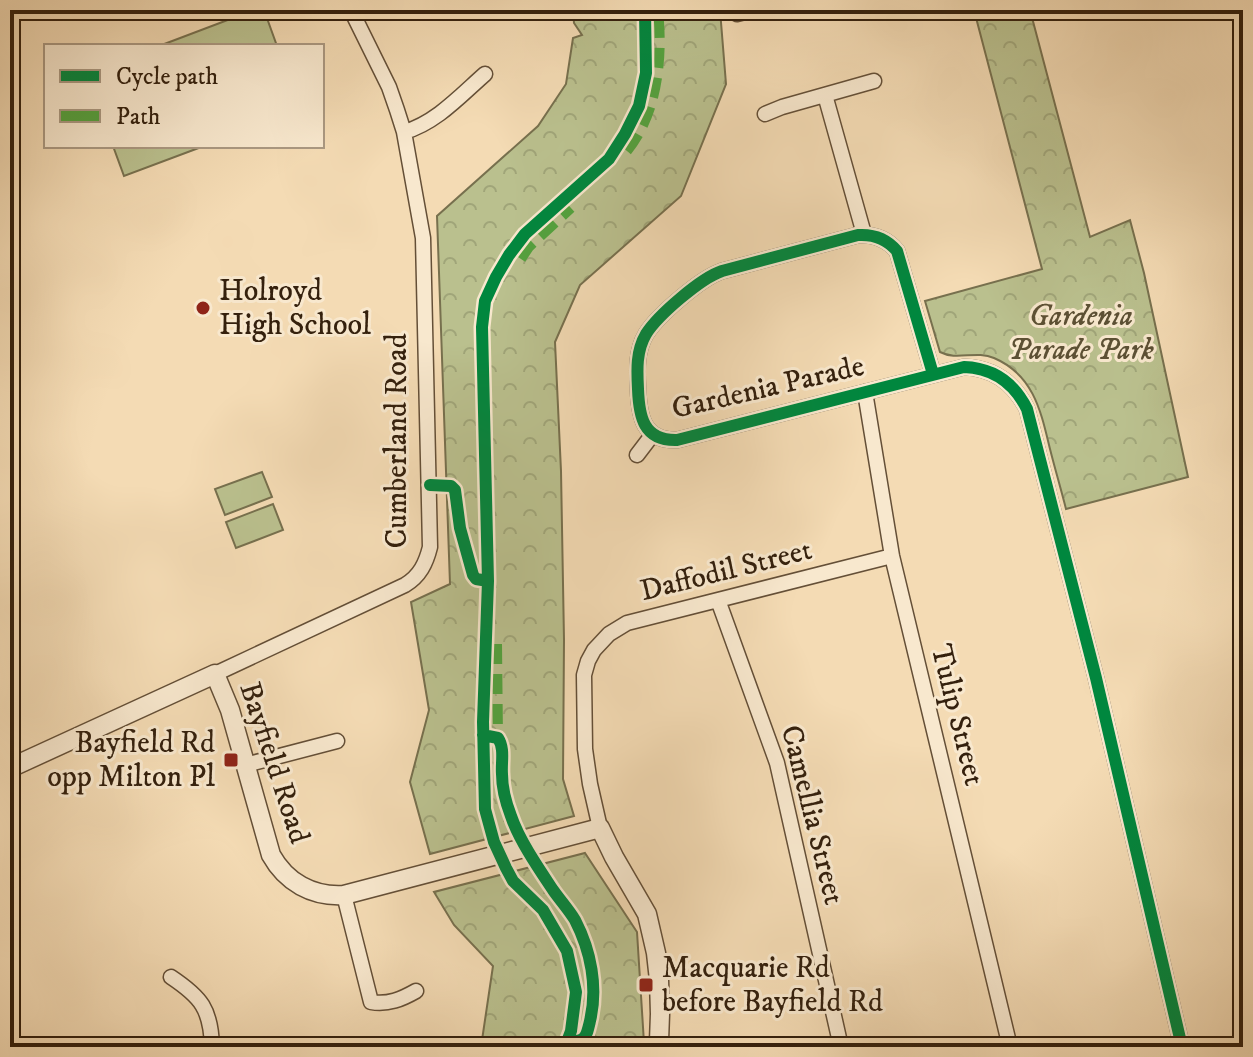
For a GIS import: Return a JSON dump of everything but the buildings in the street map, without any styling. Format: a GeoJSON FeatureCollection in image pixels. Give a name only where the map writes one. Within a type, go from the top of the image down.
{"type":"FeatureCollection","features":[{"type":"Feature","properties":{"kind":"street","name":"Cumberland Road"},"geometry":{"type":"LineString","coordinates":[[10,768],[405,585],[417,577],[428,557],[431,535],[424,245],[404,132],[389,87],[351,10]]}},
{"type":"Feature","properties":{"kind":"street"},"geometry":{"type":"LineString","coordinates":[[737,14],[753,10]]}},
{"type":"Feature","properties":{"kind":"street"},"geometry":{"type":"LineString","coordinates":[[404,132],[430,121],[485,74]]}},
{"type":"Feature","properties":{"kind":"street"},"geometry":{"type":"LineString","coordinates":[[765,114],[874,81]]}},
{"type":"Feature","properties":{"kind":"street"},"geometry":{"type":"LineString","coordinates":[[825,95],[864,234],[887,241],[900,257],[933,374]]}},
{"type":"Feature","properties":{"kind":"street","name":"Gardenia Parade"},"geometry":{"type":"LineString","coordinates":[[864,234],[716,273],[658,319],[639,352],[639,411],[644,424],[663,439],[677,440],[964,367],[989,371],[1010,385],[1027,409],[1100,693],[1182,1047]]}},
{"type":"Feature","properties":{"kind":"street","name":"Tulip Street"},"geometry":{"type":"LineString","coordinates":[[865,392],[892,556],[1010,1047]]}},
{"type":"Feature","properties":{"kind":"street","name":"Gardenia Parade"},"geometry":{"type":"LineString","coordinates":[[637,455],[653,434]]}},
{"type":"Feature","properties":{"kind":"street","name":"Daffodil Street"},"geometry":{"type":"LineString","coordinates":[[600,828],[590,784],[585,740],[584,675],[588,661],[604,638],[620,626],[892,556]]}},
{"type":"Feature","properties":{"kind":"street","name":"Camellia Street"},"geometry":{"type":"LineString","coordinates":[[718,600],[777,763],[841,1047]]}},
{"type":"Feature","properties":{"kind":"street","name":"Bayfield Road"},"geometry":{"type":"LineString","coordinates":[[215,674],[226,698],[267,845],[276,864],[305,889],[344,895],[600,828]]}},
{"type":"Feature","properties":{"kind":"street"},"geometry":{"type":"LineString","coordinates":[[245,765],[337,741]]}},
{"type":"Feature","properties":{"kind":"street"},"geometry":{"type":"LineString","coordinates":[[600,828],[647,914],[659,980],[657,1047]]}},
{"type":"Feature","properties":{"kind":"street"},"geometry":{"type":"LineString","coordinates":[[344,895],[371,1002],[398,1000],[416,991]]}},
{"type":"Feature","properties":{"kind":"street"},"geometry":{"type":"LineString","coordinates":[[171,977],[202,1003],[209,1021],[212,1047]]}},
{"type":"Feature","properties":{"kind":"green space"},"geometry":{"type":"Polygon","coordinates":[[[254,10],[264,10],[276,44],[164,44],[254,10]]]}},
{"type":"Feature","properties":{"kind":"green space"},"geometry":{"type":"Polygon","coordinates":[[[573,10],[720,10],[726,84],[681,196],[580,285],[555,342],[561,471],[563,779],[574,816],[430,854],[410,782],[429,710],[411,602],[450,584],[437,216],[538,126],[566,84],[573,38],[582,35],[574,23],[573,10]]]}},
{"type":"Feature","properties":{"kind":"green space","name":"Gardenia Parade Park"},"geometry":{"type":"Polygon","coordinates":[[[974,10],[1030,10],[1090,237],[1130,220],[1188,477],[1066,509],[1039,408],[1027,385],[1008,365],[994,358],[953,356],[940,352],[925,301],[1042,269],[974,10]]]}},
{"type":"Feature","properties":{"kind":"green space"},"geometry":{"type":"Polygon","coordinates":[[[114,148],[199,148],[124,176],[114,148]]]}},
{"type":"Feature","properties":{"kind":"green space"},"geometry":{"type":"Polygon","coordinates":[[[262,472],[272,497],[225,515],[215,489],[262,472]]]}},
{"type":"Feature","properties":{"kind":"green space"},"geometry":{"type":"Polygon","coordinates":[[[273,504],[283,530],[236,548],[226,522],[273,504]]]}},
{"type":"Feature","properties":{"kind":"green space"},"geometry":{"type":"Polygon","coordinates":[[[585,853],[637,932],[642,1047],[481,1047],[493,966],[454,925],[434,892],[585,853]]]}},
{"type":"Feature","properties":{"kind":"marked path"},"geometry":{"type":"LineString","coordinates":[[627,151],[646,120],[656,84],[660,47],[658,10]]}},
{"type":"Feature","properties":{"kind":"marked path"},"geometry":{"type":"LineString","coordinates":[[521,259],[529,247],[571,208]]}},
{"type":"Feature","properties":{"kind":"marked path"},"geometry":{"type":"LineString","coordinates":[[497,644],[498,738]]}},
{"type":"Feature","properties":{"kind":"cycle path"},"geometry":{"type":"LineString","coordinates":[[565,1047],[571,1031],[576,992],[567,951],[543,910],[513,881],[494,842],[485,809],[483,722],[488,581],[482,327],[485,301],[509,255],[525,234],[609,159],[625,134],[639,106],[646,73],[645,10]]}},
{"type":"Feature","properties":{"kind":"cycle path"},"geometry":{"type":"LineString","coordinates":[[933,374],[897,251],[884,240],[864,235],[713,275],[681,298],[652,326],[640,347],[637,368],[640,408],[645,425],[657,436],[677,440],[964,367],[993,374],[1016,392],[1027,409],[1096,678],[1182,1047]]}},
{"type":"Feature","properties":{"kind":"cycle path"},"geometry":{"type":"LineString","coordinates":[[430,485],[451,486],[455,490],[460,528],[473,575],[476,579],[488,581]]}},
{"type":"Feature","properties":{"kind":"cycle path"},"geometry":{"type":"LineString","coordinates":[[483,735],[498,738],[500,742],[507,806],[524,844],[575,920],[589,957],[593,982],[589,1027],[582,1039],[567,1042]]}},
{"type":"Feature","properties":{"kind":"place","name":"Holroyd High School"},"geometry":{"type":"Point","coordinates":[203,308]}},
{"type":"Feature","properties":{"kind":"place","name":"Bayfield Rd opp Milton Pl"},"geometry":{"type":"Point","coordinates":[231,760]}},
{"type":"Feature","properties":{"kind":"place","name":"Macquarie Rd before Bayfield Rd"},"geometry":{"type":"Point","coordinates":[646,985]}}]}
